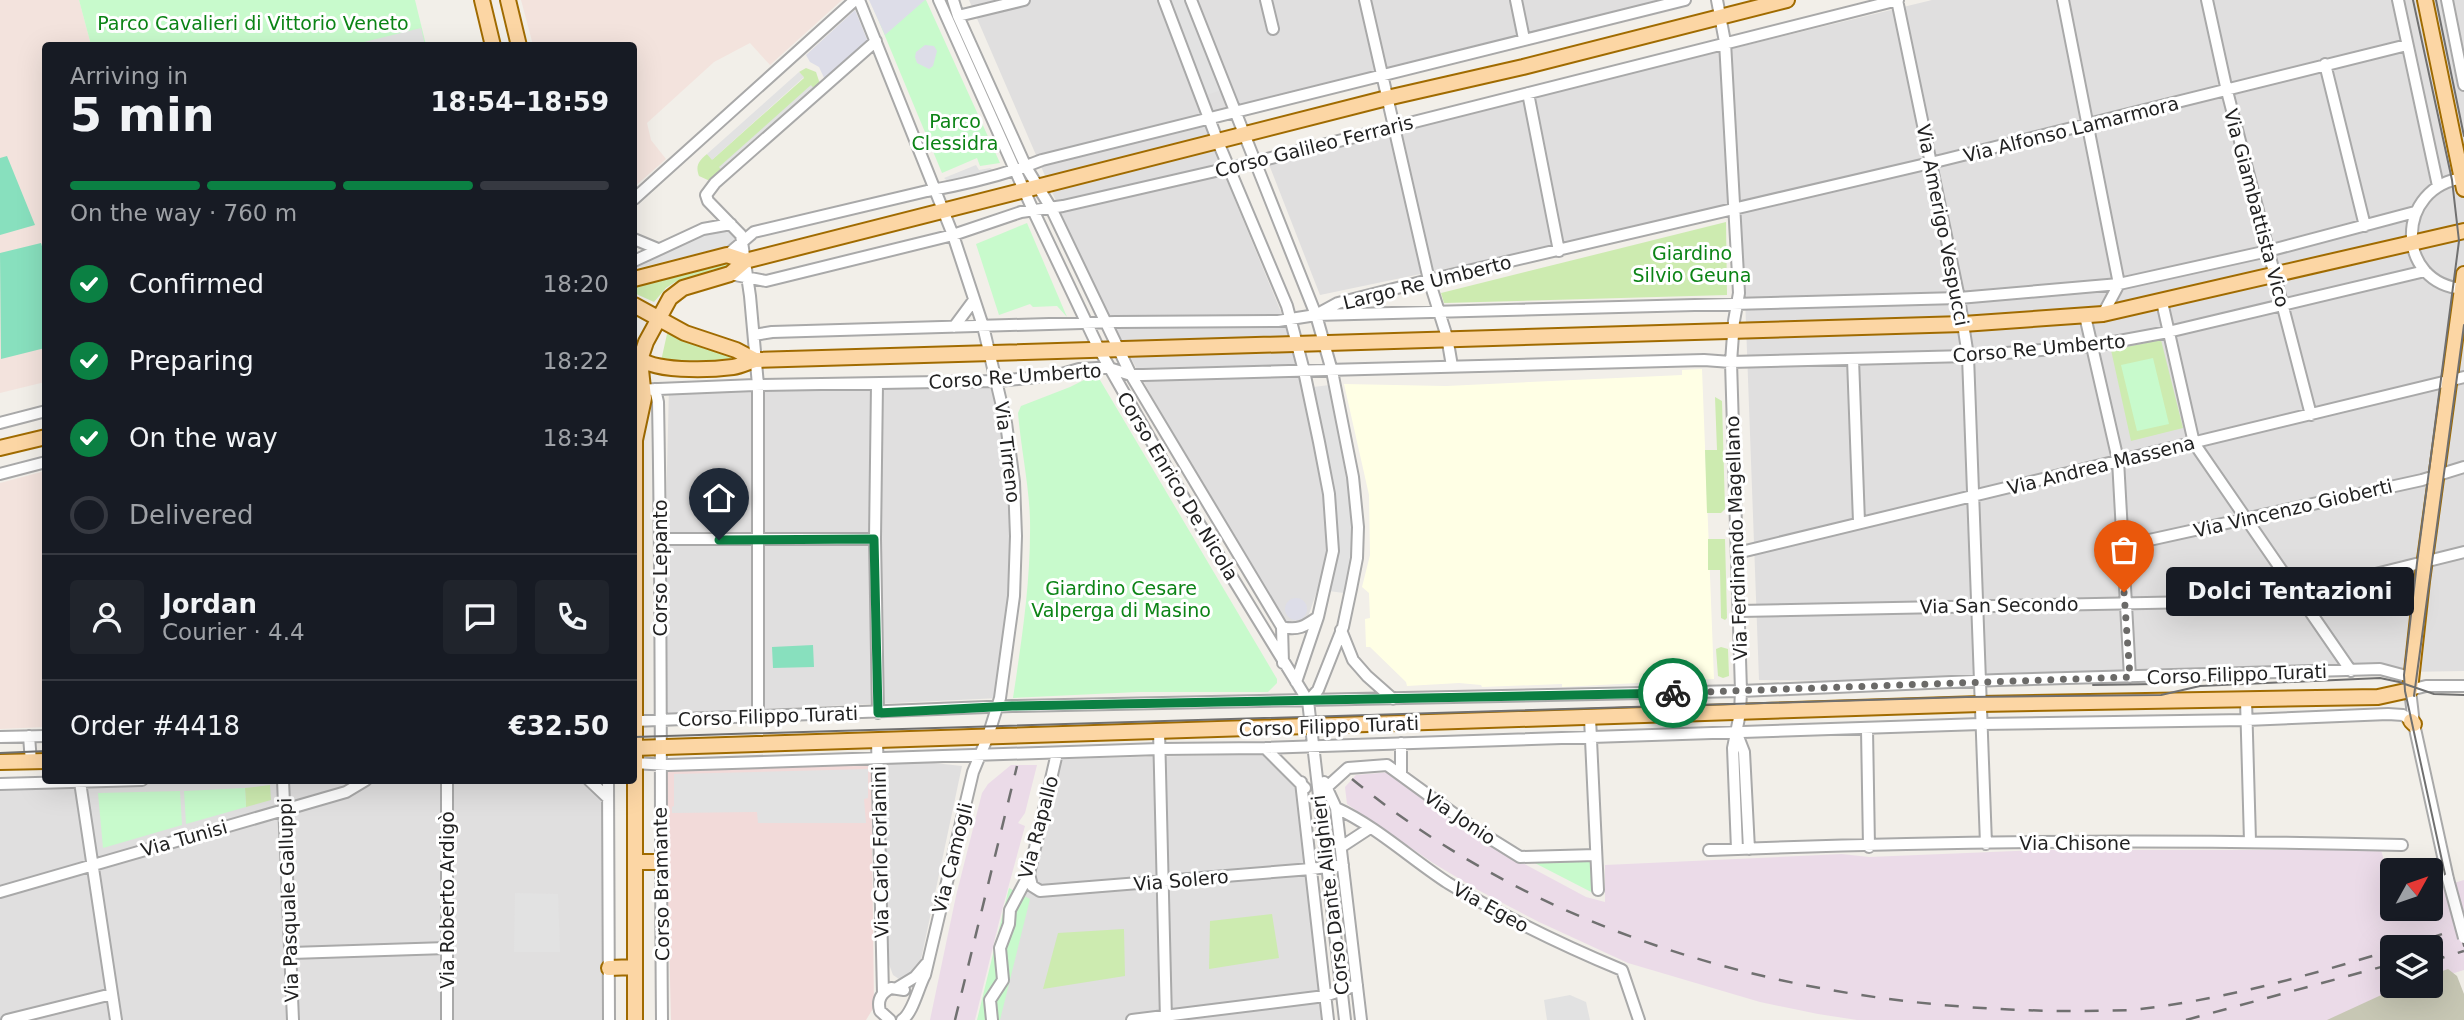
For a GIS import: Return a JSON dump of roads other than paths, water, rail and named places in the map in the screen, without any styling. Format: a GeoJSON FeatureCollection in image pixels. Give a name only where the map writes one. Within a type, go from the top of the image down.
{"type":"FeatureCollection","features":[{"type":"Feature","properties":{"kind":"main road"},"geometry":{"type":"LineString","coordinates":[[482,0],[492,42]]}},
{"type":"Feature","properties":{"kind":"main road"},"geometry":{"type":"LineString","coordinates":[[508,0],[518,42]]}},
{"type":"Feature","properties":{"kind":"main road","name":"Corso Galileo Ferraris"},"geometry":{"type":"LineString","coordinates":[[745,261],[1787,0]]}},
{"type":"Feature","properties":{"kind":"main road"},"geometry":{"type":"LineString","coordinates":[[2425,0],[2463,181]]}},
{"type":"Feature","properties":{"kind":"main road","name":"Corso Re Umberto"},"geometry":{"type":"LineString","coordinates":[[1733,331],[1963,324],[2103,314],[2464,232]]}},
{"type":"Feature","properties":{"kind":"main road"},"geometry":{"type":"LineString","coordinates":[[637,278],[727,255],[745,261]]}},
{"type":"Feature","properties":{"kind":"main road"},"geometry":{"type":"LineString","coordinates":[[637,356],[670,298],[677,291],[730,274],[745,261]]}},
{"type":"Feature","properties":{"kind":"main road"},"geometry":{"type":"LineString","coordinates":[[2412,685],[2425,561],[2464,274]]}},
{"type":"Feature","properties":{"kind":"main road"},"geometry":{"type":"LineString","coordinates":[[637,307],[685,333],[736,350],[755,360]]}},
{"type":"Feature","properties":{"kind":"main road","name":"Largo Re Umberto"},"geometry":{"type":"LineString","coordinates":[[1325,343],[1733,331]]}},
{"type":"Feature","properties":{"kind":"main road","name":"Corso Re Umberto"},"geometry":{"type":"LineString","coordinates":[[637,357],[662,368],[674,369],[735,367],[755,360],[1325,343]]}},
{"type":"Feature","properties":{"kind":"main road"},"geometry":{"type":"LineString","coordinates":[[637,361],[644,390]]}},
{"type":"Feature","properties":{"kind":"main road","name":"Corso Lepanto"},"geometry":{"type":"LineString","coordinates":[[637,424],[644,390]]}},
{"type":"Feature","properties":{"kind":"main road"},"geometry":{"type":"LineString","coordinates":[[0,448],[42,438]]}},
{"type":"Feature","properties":{"kind":"main road","name":"Corso Filippo Turati"},"geometry":{"type":"LineString","coordinates":[[637,748],[1980,705],[2361,698],[2378,697],[2412,685]]}},
{"type":"Feature","properties":{"kind":"main road"},"geometry":{"type":"LineString","coordinates":[[0,762],[38,761]]}},
{"type":"Feature","properties":{"kind":"main road","name":"Corso Bramante"},"geometry":{"type":"LineString","coordinates":[[634,784],[635,1020]]}},
{"type":"Feature","properties":{"kind":"main road"},"geometry":{"type":"LineString","coordinates":[[635,862],[660,862]]}},
{"type":"Feature","properties":{"kind":"main road"},"geometry":{"type":"LineString","coordinates":[[609,968],[635,967]]}},
{"type":"Feature","properties":{"kind":"street","name":"Via Tirreno"},"geometry":{"type":"LineString","coordinates":[[857,0],[953,235],[991,353],[1006,422],[1016,536],[1014,596],[997,707],[980,756]]}},
{"type":"Feature","properties":{"kind":"street"},"geometry":{"type":"LineString","coordinates":[[637,196],[857,0]]}},
{"type":"Feature","properties":{"kind":"street","name":"Corso Enrico De Nicola"},"geometry":{"type":"LineString","coordinates":[[939,0],[1031,188],[1051,208],[1131,375],[1282,627],[1283,663]]}},
{"type":"Feature","properties":{"kind":"street","name":"Corso Enrico De Nicola"},"geometry":{"type":"LineString","coordinates":[[953,0],[1021,169]]}},
{"type":"Feature","properties":{"kind":"street"},"geometry":{"type":"LineString","coordinates":[[958,16],[1024,0]]}},
{"type":"Feature","properties":{"kind":"street"},"geometry":{"type":"LineString","coordinates":[[1164,0],[1228,168],[1291,320],[1304,371],[1332,523],[1333,551],[1318,617],[1296,682]]}},
{"type":"Feature","properties":{"kind":"street"},"geometry":{"type":"LineString","coordinates":[[1191,0],[1316,315],[1332,371],[1353,477],[1358,527],[1357,558],[1341,630],[1318,690],[1308,701]]}},
{"type":"Feature","properties":{"kind":"street"},"geometry":{"type":"LineString","coordinates":[[1266,0],[1273,29]]}},
{"type":"Feature","properties":{"kind":"street"},"geometry":{"type":"LineString","coordinates":[[1365,0],[1429,280],[1447,338],[1452,366]]}},
{"type":"Feature","properties":{"kind":"street"},"geometry":{"type":"LineString","coordinates":[[1516,0],[1524,39]]}},
{"type":"Feature","properties":{"kind":"street"},"geometry":{"type":"LineString","coordinates":[[727,255],[754,232],[952,187],[1021,169],[1042,160],[1685,0]]}},
{"type":"Feature","properties":{"kind":"street"},"geometry":{"type":"LineString","coordinates":[[1332,371],[1704,360],[1731,362],[1739,293],[1725,42],[1717,0]]}},
{"type":"Feature","properties":{"kind":"street","name":"Corso Galileo Ferraris"},"geometry":{"type":"LineString","coordinates":[[730,274],[766,281],[953,235],[1021,212],[1051,208],[1255,162],[1393,125],[1897,0]]}},
{"type":"Feature","properties":{"kind":"street","name":"Via Amerigo Vespucci"},"geometry":{"type":"LineString","coordinates":[[1897,0],[1959,298],[1968,356],[1980,705]]}},
{"type":"Feature","properties":{"kind":"street"},"geometry":{"type":"LineString","coordinates":[[2063,0],[2119,284],[2103,314]]}},
{"type":"Feature","properties":{"kind":"street","name":"Via Giambattista Vico"},"geometry":{"type":"LineString","coordinates":[[2207,0],[2227,91],[2311,415]]}},
{"type":"Feature","properties":{"kind":"street"},"geometry":{"type":"LineString","coordinates":[[2398,0],[2438,186]]}},
{"type":"Feature","properties":{"kind":"street"},"geometry":{"type":"LineString","coordinates":[[2448,0],[2459,34],[2464,85]]}},
{"type":"Feature","properties":{"kind":"street"},"geometry":{"type":"LineString","coordinates":[[758,715],[758,385],[754,335],[741,234],[706,198],[707,191],[876,41]]}},
{"type":"Feature","properties":{"kind":"street","name":"Via Alfonso Lamarmora"},"geometry":{"type":"LineString","coordinates":[[1734,209],[2088,125],[2407,45]]}},
{"type":"Feature","properties":{"kind":"street"},"geometry":{"type":"LineString","coordinates":[[2325,64],[2365,226]]}},
{"type":"Feature","properties":{"kind":"street"},"geometry":{"type":"LineString","coordinates":[[1528,93],[1559,251]]}},
{"type":"Feature","properties":{"kind":"street"},"geometry":{"type":"LineString","coordinates":[[2463,181],[2438,186],[2424,197],[2415,212],[2411,228],[2412,244],[2425,271],[2447,286],[2463,289]]}},
{"type":"Feature","properties":{"kind":"street","name":"Corso Enrico De Nicola"},"geometry":{"type":"LineString","coordinates":[[1031,188],[1033,210],[1109,368],[1189,507],[1308,701]]}},
{"type":"Feature","properties":{"kind":"street","name":"Largo Re Umberto"},"geometry":{"type":"LineString","coordinates":[[1316,315],[1338,303],[1734,209]]}},
{"type":"Feature","properties":{"kind":"street"},"geometry":{"type":"LineString","coordinates":[[1737,306],[1959,298],[2119,284],[2268,251],[2415,212]]}},
{"type":"Feature","properties":{"kind":"street"},"geometry":{"type":"LineString","coordinates":[[637,260],[703,229],[731,224]]}},
{"type":"Feature","properties":{"kind":"street"},"geometry":{"type":"LineString","coordinates":[[637,243],[658,249]]}},
{"type":"Feature","properties":{"kind":"street","name":"Corso Re Umberto"},"geometry":{"type":"LineString","coordinates":[[1731,362],[1968,356],[2092,346],[2168,332],[2425,271]]}},
{"type":"Feature","properties":{"kind":"street"},"geometry":{"type":"LineString","coordinates":[[954,327],[974,300]]}},
{"type":"Feature","properties":{"kind":"street"},"geometry":{"type":"LineString","coordinates":[[2162,302],[2194,443],[2351,671]]}},
{"type":"Feature","properties":{"kind":"street","name":"Largo Re Umberto"},"geometry":{"type":"LineString","coordinates":[[1316,315],[1708,304],[1737,306]]}},
{"type":"Feature","properties":{"kind":"street"},"geometry":{"type":"LineString","coordinates":[[754,335],[772,332],[1086,323],[1291,320],[1316,315]]}},
{"type":"Feature","properties":{"kind":"street"},"geometry":{"type":"LineString","coordinates":[[2085,316],[2118,460],[2130,677]]}},
{"type":"Feature","properties":{"kind":"street"},"geometry":{"type":"LineString","coordinates":[[1853,359],[1859,522]]}},
{"type":"Feature","properties":{"kind":"street","name":"Via Ferdinando Magellano"},"geometry":{"type":"LineString","coordinates":[[1731,362],[1741,691],[1737,733]]}},
{"type":"Feature","properties":{"kind":"street","name":"Corso Re Umberto"},"geometry":{"type":"LineString","coordinates":[[644,390],[758,385],[998,381],[1058,375],[1079,369],[1109,368],[1131,375],[1332,371]]}},
{"type":"Feature","properties":{"kind":"street","name":"Via Andrea Massena"},"geometry":{"type":"LineString","coordinates":[[1737,553],[2464,377]]}},
{"type":"Feature","properties":{"kind":"street"},"geometry":{"type":"LineString","coordinates":[[877,384],[874,539],[878,713]]}},
{"type":"Feature","properties":{"kind":"street","name":"Corso Lepanto"},"geometry":{"type":"LineString","coordinates":[[644,390],[658,402],[659,748]]}},
{"type":"Feature","properties":{"kind":"street"},"geometry":{"type":"LineString","coordinates":[[0,423],[42,412]]}},
{"type":"Feature","properties":{"kind":"street"},"geometry":{"type":"LineString","coordinates":[[0,474],[42,463]]}},
{"type":"Feature","properties":{"kind":"street","name":"Via Vincenzo Gioberti"},"geometry":{"type":"LineString","coordinates":[[2122,546],[2464,467]]}},
{"type":"Feature","properties":{"kind":"street"},"geometry":{"type":"LineString","coordinates":[[660,539],[874,539]]}},
{"type":"Feature","properties":{"kind":"street","name":"Via San Secondo"},"geometry":{"type":"LineString","coordinates":[[1739,611],[2197,602],[2299,593],[2464,552]]}},
{"type":"Feature","properties":{"kind":"street"},"geometry":{"type":"LineString","coordinates":[[1282,627],[1297,629],[1318,617]]}},
{"type":"Feature","properties":{"kind":"street"},"geometry":{"type":"LineString","coordinates":[[1341,630],[1353,660],[1393,699]]}},
{"type":"Feature","properties":{"kind":"street","name":"Corso Filippo Turati"},"geometry":{"type":"LineString","coordinates":[[637,721],[997,707],[1741,691],[2380,669],[2412,685]]}},
{"type":"Feature","properties":{"kind":"street"},"geometry":{"type":"LineString","coordinates":[[2464,686],[2412,685],[2412,722],[2464,939]]}},
{"type":"Feature","properties":{"kind":"street"},"geometry":{"type":"LineString","coordinates":[[2353,716],[2361,698]]}},
{"type":"Feature","properties":{"kind":"street"},"geometry":{"type":"LineString","coordinates":[[2246,700],[2250,841]]}},
{"type":"Feature","properties":{"kind":"street","name":"Corso Dante Alighieri"},"geometry":{"type":"LineString","coordinates":[[1308,701],[1345,1020]]}},
{"type":"Feature","properties":{"kind":"street"},"geometry":{"type":"LineString","coordinates":[[1980,705],[1986,844]]}},
{"type":"Feature","properties":{"kind":"street","name":"Corso Filippo Turati"},"geometry":{"type":"LineString","coordinates":[[637,764],[2400,714],[2412,722]]}},
{"type":"Feature","properties":{"kind":"street"},"geometry":{"type":"LineString","coordinates":[[1590,718],[1598,890]]}},
{"type":"Feature","properties":{"kind":"street"},"geometry":{"type":"LineString","coordinates":[[1867,729],[1870,847]]}},
{"type":"Feature","properties":{"kind":"street"},"geometry":{"type":"LineString","coordinates":[[1159,730],[1166,1018]]}},
{"type":"Feature","properties":{"kind":"street"},"geometry":{"type":"LineString","coordinates":[[1737,733],[1744,752],[1743,849]]}},
{"type":"Feature","properties":{"kind":"street"},"geometry":{"type":"LineString","coordinates":[[29,736],[38,761]]}},
{"type":"Feature","properties":{"kind":"street"},"geometry":{"type":"LineString","coordinates":[[0,737],[42,736]]}},
{"type":"Feature","properties":{"kind":"street","name":"Via Carlo Forlanini"},"geometry":{"type":"LineString","coordinates":[[877,740],[883,965],[883,993],[879,1006],[885,1018]]}},
{"type":"Feature","properties":{"kind":"street"},"geometry":{"type":"LineString","coordinates":[[1401,743],[1401,775]]}},
{"type":"Feature","properties":{"kind":"street","name":"Corso Bramante"},"geometry":{"type":"LineString","coordinates":[[659,748],[662,1020]]}},
{"type":"Feature","properties":{"kind":"street"},"geometry":{"type":"LineString","coordinates":[[1265,748],[1305,787],[1319,809]]}},
{"type":"Feature","properties":{"kind":"street","name":"Via Rapallo"},"geometry":{"type":"LineString","coordinates":[[992,1020],[990,1000],[1003,980],[1000,948],[1009,923],[1010,910],[1029,874],[1057,753]]}},
{"type":"Feature","properties":{"kind":"street","name":"Via Camogli"},"geometry":{"type":"LineString","coordinates":[[902,1020],[910,1013],[925,975],[973,772],[980,756]]}},
{"type":"Feature","properties":{"kind":"street"},"geometry":{"type":"LineString","coordinates":[[1327,787],[1352,767],[1387,765],[1401,775]]}},
{"type":"Feature","properties":{"kind":"street"},"geometry":{"type":"LineString","coordinates":[[1305,787],[1315,770]]}},
{"type":"Feature","properties":{"kind":"street","name":"Corso Dante Alighieri"},"geometry":{"type":"LineString","coordinates":[[1315,770],[1327,787],[1336,808],[1361,1020]]}},
{"type":"Feature","properties":{"kind":"street","name":"Via Jonio"},"geometry":{"type":"LineString","coordinates":[[1401,775],[1475,829],[1520,857],[1596,855]]}},
{"type":"Feature","properties":{"kind":"street"},"geometry":{"type":"LineString","coordinates":[[0,784],[42,783]]}},
{"type":"Feature","properties":{"kind":"street"},"geometry":{"type":"LineString","coordinates":[[80,784],[116,1020]]}},
{"type":"Feature","properties":{"kind":"street","name":"Via Pasquale Galluppi"},"geometry":{"type":"LineString","coordinates":[[283,784],[293,1020]]}},
{"type":"Feature","properties":{"kind":"street","name":"Via Tunisi"},"geometry":{"type":"LineString","coordinates":[[0,892],[346,792],[359,784]]}},
{"type":"Feature","properties":{"kind":"street","name":"Via Roberto Ardigò"},"geometry":{"type":"LineString","coordinates":[[447,784],[447,1020]]}},
{"type":"Feature","properties":{"kind":"street"},"geometry":{"type":"LineString","coordinates":[[593,784],[608,798]]}},
{"type":"Feature","properties":{"kind":"street"},"geometry":{"type":"LineString","coordinates":[[608,784],[609,1020]]}},
{"type":"Feature","properties":{"kind":"street","name":"Corso Dante Alighieri"},"geometry":{"type":"LineString","coordinates":[[1305,787],[1304,806],[1328,1020]]}},
{"type":"Feature","properties":{"kind":"street","name":"Via Egeo"},"geometry":{"type":"LineString","coordinates":[[1336,808],[1495,910],[1553,940],[1622,970],[1639,1020]]}},
{"type":"Feature","properties":{"kind":"street"},"geometry":{"type":"LineString","coordinates":[[1341,847],[1370,828]]}},
{"type":"Feature","properties":{"kind":"street","name":"Via Chisone"},"geometry":{"type":"LineString","coordinates":[[1709,850],[2250,841],[2402,845]]}},
{"type":"Feature","properties":{"kind":"street","name":"Via Solero"},"geometry":{"type":"LineString","coordinates":[[1029,874],[1032,886],[1040,891],[1343,865]]}},
{"type":"Feature","properties":{"kind":"street"},"geometry":{"type":"LineString","coordinates":[[291,953],[447,948]]}},
{"type":"Feature","properties":{"kind":"street"},"geometry":{"type":"LineString","coordinates":[[883,993],[891,988],[900,988],[915,977],[928,961]]}},
{"type":"Feature","properties":{"kind":"street","name":"Via Carlo Forlanini"},"geometry":{"type":"LineString","coordinates":[[883,965],[900,988],[911,996],[912,1004]]}},
{"type":"Feature","properties":{"kind":"street"},"geometry":{"type":"LineString","coordinates":[[1132,1020],[1166,1018],[1325,996],[1357,985]]}},
{"type":"Feature","properties":{"kind":"street"},"geometry":{"type":"LineString","coordinates":[[7,1020],[112,994]]}},
{"type":"Feature","properties":{"kind":"street"},"geometry":{"type":"LineString","coordinates":[[0,1011],[2,1020]]}},
{"type":"Feature","properties":{"kind":"tram line"},"geometry":{"type":"LineString","coordinates":[[2413,0],[2452,180],[2459,241],[2404,675],[2405,691],[2446,879],[2464,946]]}},
{"type":"Feature","properties":{"kind":"tram line"},"geometry":{"type":"LineString","coordinates":[[2436,0],[2464,136]]}},
{"type":"Feature","properties":{"kind":"tram line"},"geometry":{"type":"LineString","coordinates":[[2414,696],[2464,325]]}},
{"type":"Feature","properties":{"kind":"tram line"},"geometry":{"type":"LineString","coordinates":[[637,737],[1966,697],[2161,695],[2200,686],[2380,678],[2434,694],[2464,695]]}},
{"type":"Feature","properties":{"kind":"tram line"},"geometry":{"type":"LineString","coordinates":[[2093,685],[2156,684]]}},
{"type":"Feature","properties":{"kind":"tram line"},"geometry":{"type":"LineString","coordinates":[[0,753],[42,751]]}},
{"type":"Feature","properties":{"kind":"railway"},"geometry":{"type":"LineString","coordinates":[[955,1020],[1017,766]]}},
{"type":"Feature","properties":{"kind":"railway"},"geometry":{"type":"LineString","coordinates":[[1352,779],[1436,840],[1526,892],[1621,933],[1720,965],[1821,988],[1924,1003],[2029,1010],[2133,1010],[2264,986],[2380,954]]}},
{"type":"Feature","properties":{"kind":"railway"},"geometry":{"type":"LineString","coordinates":[[2439,935],[2464,927]]}},
{"type":"Feature","properties":{"kind":"railway"},"geometry":{"type":"LineString","coordinates":[[2443,957],[2464,951]]}},
{"type":"Feature","properties":{"kind":"railway"},"geometry":{"type":"LineString","coordinates":[[2186,1020],[2380,967]]}},
{"type":"Feature","properties":{"kind":"place","name":"Dolci Tentazioni"},"geometry":{"type":"Point","coordinates":[2124,592]}},
{"type":"Feature","properties":{"kind":"park label","name":"Parco Cavalieri di Vittorio Veneto"},"geometry":{"type":"Point","coordinates":[253,23]}},
{"type":"Feature","properties":{"kind":"park label","name":"Parco Clessidra"},"geometry":{"type":"Point","coordinates":[955,132]}},
{"type":"Feature","properties":{"kind":"park label","name":"Giardino Silvio Geuna"},"geometry":{"type":"Point","coordinates":[1692,264]}},
{"type":"Feature","properties":{"kind":"park label","name":"Giardino Cesare Valperga di Masino"},"geometry":{"type":"Point","coordinates":[1121,599]}}]}
